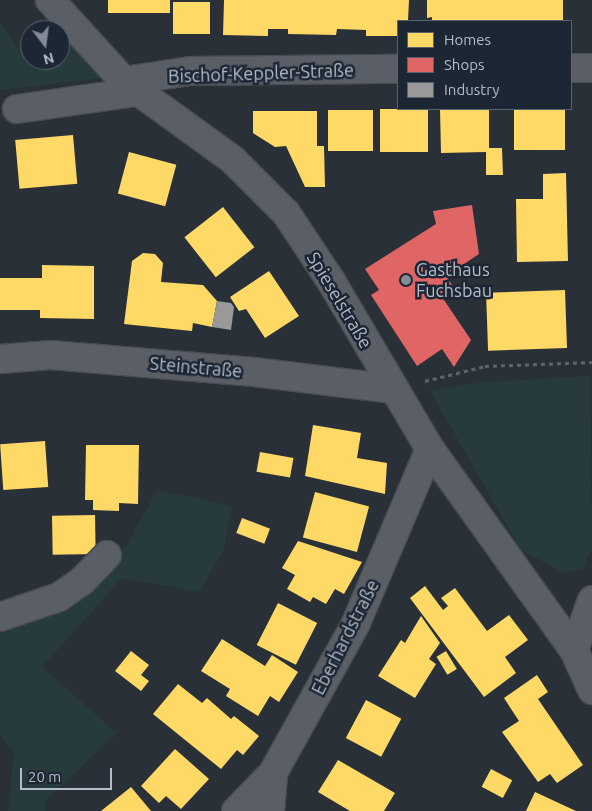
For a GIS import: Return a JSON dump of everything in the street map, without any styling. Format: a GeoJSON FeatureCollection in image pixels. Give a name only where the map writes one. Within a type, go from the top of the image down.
{"type":"FeatureCollection","features":[{"type":"Feature","properties":{"kind":"street","name":"Spieselstraße"},"geometry":{"type":"LineString","coordinates":[[50,0],[133,86],[234,160],[286,213],[331,282],[392,389],[430,449],[574,650],[592,690]]}},
{"type":"Feature","properties":{"kind":"street"},"geometry":{"type":"LineString","coordinates":[[572,68],[592,68]]}},
{"type":"Feature","properties":{"kind":"street","name":"Bischof-Keppler-Straße"},"geometry":{"type":"LineString","coordinates":[[17,109],[133,86],[190,71],[397,69]]}},
{"type":"Feature","properties":{"kind":"street","name":"Steinstraße"},"geometry":{"type":"LineString","coordinates":[[0,359],[52,355],[254,372],[392,389]]}},
{"type":"Feature","properties":{"kind":"street","name":"Eberhardstraße"},"geometry":{"type":"LineString","coordinates":[[236,811],[273,773],[356,623],[430,449]]}},
{"type":"Feature","properties":{"kind":"street"},"geometry":{"type":"LineString","coordinates":[[0,617],[59,597],[82,581],[107,555]]}},
{"type":"Feature","properties":{"kind":"street"},"geometry":{"type":"LineString","coordinates":[[574,650],[592,600]]}},
{"type":"Feature","properties":{"kind":"street"},"geometry":{"type":"LineString","coordinates":[[270,811],[273,773]]}},
{"type":"Feature","properties":{"kind":"path"},"geometry":{"type":"LineString","coordinates":[[392,389],[485,366],[592,362]]}},
{"type":"Feature","properties":{"kind":"green space"},"geometry":{"type":"Polygon","coordinates":[[[0,23],[20,51],[20,70],[70,70],[70,41],[104,78],[0,90],[0,23]]]}},
{"type":"Feature","properties":{"kind":"green space"},"geometry":{"type":"Polygon","coordinates":[[[590,376],[592,549],[583,569],[564,573],[521,550],[430,391],[484,382],[590,376]]]}},
{"type":"Feature","properties":{"kind":"green space"},"geometry":{"type":"Polygon","coordinates":[[[157,490],[232,506],[224,549],[199,592],[122,578],[42,667],[117,733],[46,800],[45,811],[8,811],[14,753],[0,735],[0,628],[86,589],[127,545],[157,490]]]}},
{"type":"Feature","properties":{"kind":"building: Homes"},"geometry":{"type":"Polygon","coordinates":[[[108,0],[170,0],[170,13],[108,13],[108,0]]]}},
{"type":"Feature","properties":{"kind":"building: Homes"},"geometry":{"type":"Polygon","coordinates":[[[224,0],[409,0],[408,20],[397,20],[397,36],[366,36],[366,30],[337,29],[336,35],[288,34],[288,29],[268,29],[268,36],[223,35],[224,0]]]}},
{"type":"Feature","properties":{"kind":"building: Homes"},"geometry":{"type":"Polygon","coordinates":[[[427,0],[563,0],[563,20],[432,20],[432,17],[427,18],[427,0]]]}},
{"type":"Feature","properties":{"kind":"building: Homes"},"geometry":{"type":"Polygon","coordinates":[[[173,2],[210,2],[210,34],[173,34],[173,2]]]}},
{"type":"Feature","properties":{"kind":"building: Homes"},"geometry":{"type":"Polygon","coordinates":[[[380,109],[428,110],[428,152],[380,152],[380,109]]]}},
{"type":"Feature","properties":{"kind":"building: Homes"},"geometry":{"type":"Polygon","coordinates":[[[328,110],[373,110],[373,151],[328,151],[328,110]]]}},
{"type":"Feature","properties":{"kind":"building: Homes"},"geometry":{"type":"Polygon","coordinates":[[[440,110],[489,110],[489,148],[502,148],[503,175],[486,175],[486,152],[441,153],[440,110]]]}},
{"type":"Feature","properties":{"kind":"building: Homes"},"geometry":{"type":"Polygon","coordinates":[[[514,110],[565,110],[565,150],[514,150],[514,110]]]}},
{"type":"Feature","properties":{"kind":"building: Homes"},"geometry":{"type":"Polygon","coordinates":[[[253,111],[317,111],[317,146],[324,146],[325,187],[305,187],[286,146],[275,147],[253,133],[253,111]]]}},
{"type":"Feature","properties":{"kind":"building: Homes"},"geometry":{"type":"Polygon","coordinates":[[[73,135],[77,184],[19,189],[15,140],[73,135]]]}},
{"type":"Feature","properties":{"kind":"building: Homes"},"geometry":{"type":"Polygon","coordinates":[[[129,152],[176,165],[165,206],[118,194],[129,152]]]}},
{"type":"Feature","properties":{"kind":"building: Homes"},"geometry":{"type":"Polygon","coordinates":[[[566,173],[568,261],[517,262],[516,199],[543,199],[543,174],[566,173]]]}},
{"type":"Feature","properties":{"kind":"building: Homes"},"geometry":{"type":"Polygon","coordinates":[[[223,207],[254,247],[216,277],[184,237],[223,207]]]}},
{"type":"Feature","properties":{"kind":"building: Homes"},"geometry":{"type":"Polygon","coordinates":[[[143,253],[155,254],[163,263],[161,282],[203,285],[217,301],[212,327],[193,323],[192,331],[124,324],[132,261],[143,253]]]}},
{"type":"Feature","properties":{"kind":"building: Homes"},"geometry":{"type":"Polygon","coordinates":[[[42,265],[94,266],[94,319],[40,318],[40,310],[0,310],[0,278],[42,278],[42,265]]]}},
{"type":"Feature","properties":{"kind":"building: Homes"},"geometry":{"type":"Polygon","coordinates":[[[269,271],[299,316],[265,338],[246,309],[239,311],[230,297],[269,271]]]}},
{"type":"Feature","properties":{"kind":"building: Homes"},"geometry":{"type":"Polygon","coordinates":[[[565,290],[567,348],[488,351],[486,293],[565,290]]]}},
{"type":"Feature","properties":{"kind":"building: Homes"},"geometry":{"type":"Polygon","coordinates":[[[313,425],[361,433],[357,458],[387,463],[385,494],[305,476],[313,425]]]}},
{"type":"Feature","properties":{"kind":"building: Homes"},"geometry":{"type":"Polygon","coordinates":[[[45,441],[48,487],[3,490],[0,444],[45,441]]]}},
{"type":"Feature","properties":{"kind":"building: Homes"},"geometry":{"type":"Polygon","coordinates":[[[86,445],[139,445],[138,504],[119,503],[119,511],[93,510],[93,500],[85,500],[86,445]]]}},
{"type":"Feature","properties":{"kind":"building: Homes"},"geometry":{"type":"Polygon","coordinates":[[[260,452],[293,458],[290,478],[257,472],[260,452]]]}},
{"type":"Feature","properties":{"kind":"building: Homes"},"geometry":{"type":"Polygon","coordinates":[[[315,492],[369,506],[357,552],[303,537],[315,492]]]}},
{"type":"Feature","properties":{"kind":"building: Homes"},"geometry":{"type":"Polygon","coordinates":[[[95,515],[96,554],[53,555],[52,516],[95,515]]]}},
{"type":"Feature","properties":{"kind":"building: Homes"},"geometry":{"type":"Polygon","coordinates":[[[242,518],[270,529],[264,544],[236,533],[242,518]]]}},
{"type":"Feature","properties":{"kind":"building: Homes"},"geometry":{"type":"Polygon","coordinates":[[[298,541],[362,562],[344,594],[335,589],[326,604],[313,597],[310,602],[287,589],[295,575],[282,568],[298,541]]]}},
{"type":"Feature","properties":{"kind":"building: Homes"},"geometry":{"type":"Polygon","coordinates":[[[425,586],[443,610],[448,606],[441,598],[455,588],[487,631],[509,615],[528,640],[505,657],[516,673],[484,697],[410,598],[425,586]]]}},
{"type":"Feature","properties":{"kind":"building: Homes"},"geometry":{"type":"Polygon","coordinates":[[[278,603],[317,623],[296,665],[257,645],[278,603]]]}},
{"type":"Feature","properties":{"kind":"building: Homes"},"geometry":{"type":"Polygon","coordinates":[[[421,616],[440,643],[429,659],[436,664],[415,698],[378,676],[401,640],[405,643],[421,616]]]}},
{"type":"Feature","properties":{"kind":"building: Homes"},"geometry":{"type":"Polygon","coordinates":[[[222,639],[265,666],[272,655],[298,672],[279,702],[270,696],[258,716],[226,696],[230,689],[201,671],[222,639]]]}},
{"type":"Feature","properties":{"kind":"building: Homes"},"geometry":{"type":"Polygon","coordinates":[[[131,651],[149,665],[141,675],[149,681],[141,691],[115,671],[131,651]]]}},
{"type":"Feature","properties":{"kind":"building: Homes"},"geometry":{"type":"Polygon","coordinates":[[[446,651],[457,669],[447,675],[437,657],[446,651]]]}},
{"type":"Feature","properties":{"kind":"building: Homes"},"geometry":{"type":"Polygon","coordinates":[[[537,675],[548,692],[538,699],[583,765],[557,783],[550,774],[538,782],[502,732],[519,721],[504,698],[537,675]]]}},
{"type":"Feature","properties":{"kind":"building: Homes"},"geometry":{"type":"Polygon","coordinates":[[[178,684],[202,703],[207,698],[231,719],[234,716],[259,736],[243,755],[237,750],[221,769],[153,714],[178,684]]]}},
{"type":"Feature","properties":{"kind":"building: Homes"},"geometry":{"type":"Polygon","coordinates":[[[366,700],[401,719],[381,757],[346,738],[366,700]]]}},
{"type":"Feature","properties":{"kind":"building: Homes"},"geometry":{"type":"Polygon","coordinates":[[[175,749],[209,779],[181,809],[166,796],[159,803],[141,786],[175,749]]]}},
{"type":"Feature","properties":{"kind":"building: Homes"},"geometry":{"type":"Polygon","coordinates":[[[338,760],[395,793],[384,811],[350,811],[318,792],[338,760]]]}},
{"type":"Feature","properties":{"kind":"building: Homes"},"geometry":{"type":"Polygon","coordinates":[[[491,769],[512,780],[503,798],[482,787],[491,769]]]}},
{"type":"Feature","properties":{"kind":"building: Homes"},"geometry":{"type":"Polygon","coordinates":[[[131,787],[151,811],[101,811],[131,787]]]}},
{"type":"Feature","properties":{"kind":"building: Homes"},"geometry":{"type":"Polygon","coordinates":[[[535,792],[576,811],[526,811],[535,792]]]}},
{"type":"Feature","properties":{"kind":"building: Shops"},"geometry":{"type":"Polygon","coordinates":[[[472,205],[479,254],[446,276],[454,288],[442,297],[471,340],[454,367],[442,349],[417,366],[371,295],[379,290],[365,269],[436,224],[433,211],[472,205]]]}},
{"type":"Feature","properties":{"kind":"building: Industry"},"geometry":{"type":"Polygon","coordinates":[[[217,301],[231,303],[234,307],[231,330],[212,327],[217,301]]]}},
{"type":"Feature","properties":{"kind":"place","name":"Gasthaus Fuchsbau"},"geometry":{"type":"Point","coordinates":[406,280]}}]}
